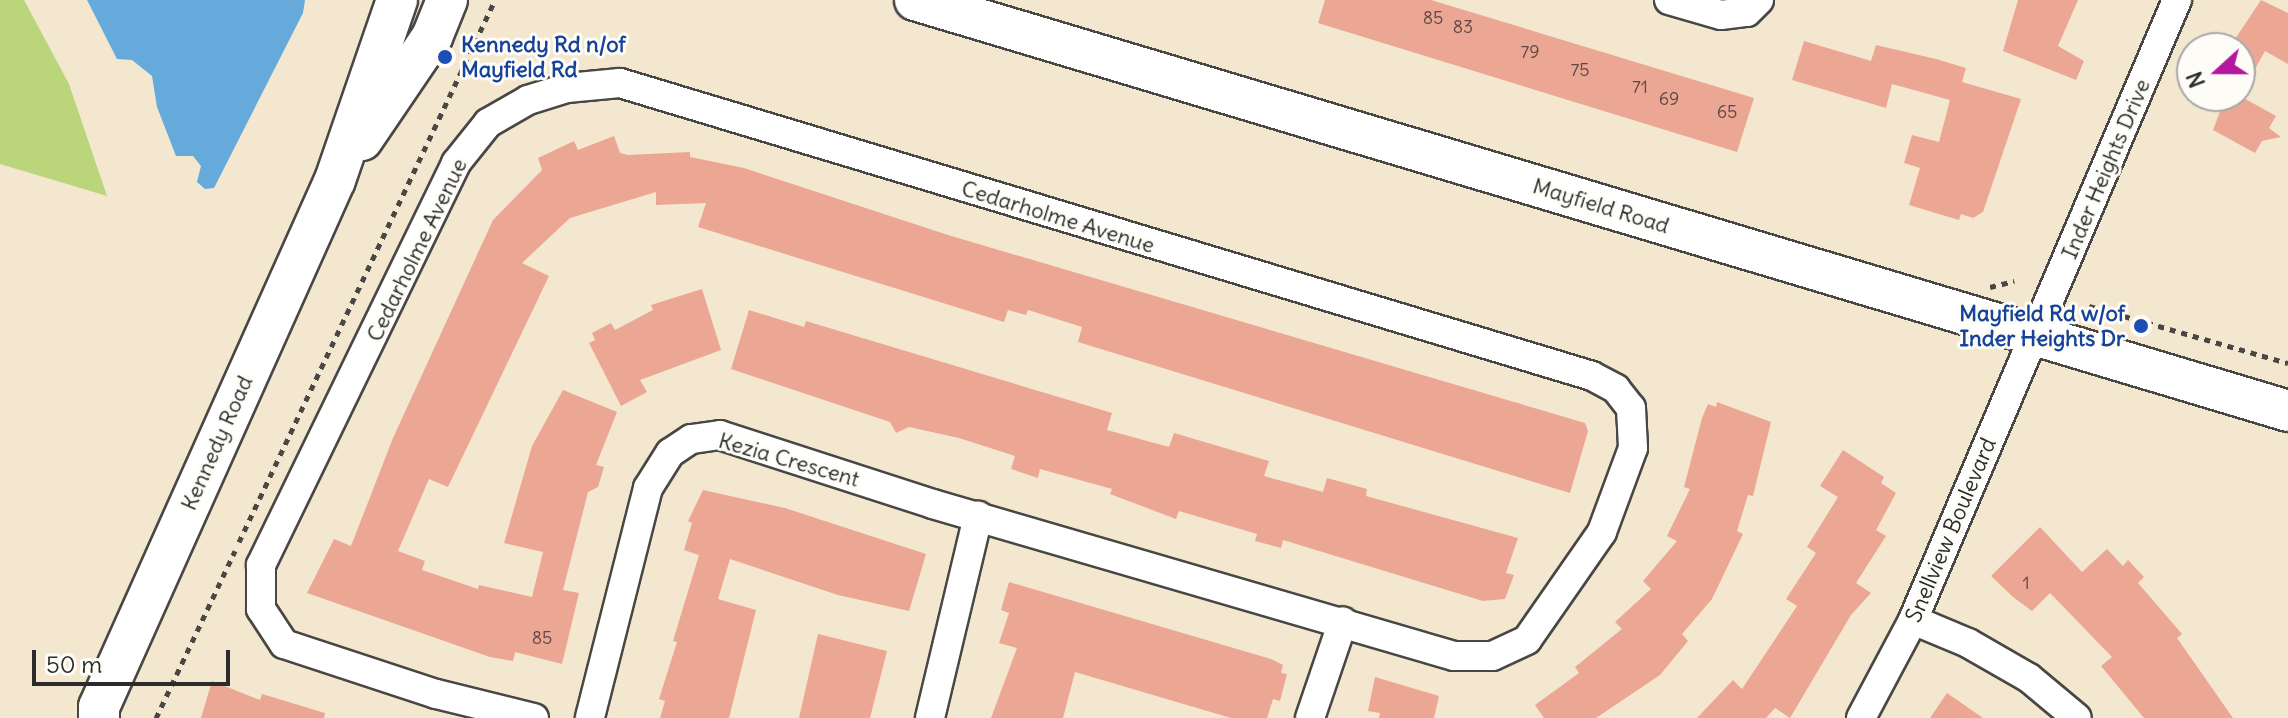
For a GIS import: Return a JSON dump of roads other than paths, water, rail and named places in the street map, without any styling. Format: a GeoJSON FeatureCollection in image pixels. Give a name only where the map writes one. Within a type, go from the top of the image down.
{"type":"FeatureCollection","features":[{"type":"Feature","properties":{"kind":"main road","name":"Kennedy Road"},"geometry":{"type":"LineString","coordinates":[[94,714],[335,180],[397,0]]}},
{"type":"Feature","properties":{"kind":"main road","name":"Kennedy Road"},"geometry":{"type":"LineString","coordinates":[[335,180],[432,37],[447,0]]}},
{"type":"Feature","properties":{"kind":"main road","name":"Mayfield Road"},"geometry":{"type":"LineString","coordinates":[[915,0],[2035,338],[2288,411]]}},
{"type":"Feature","properties":{"kind":"street"},"geometry":{"type":"LineString","coordinates":[[1669,0],[1721,15],[1747,12],[1759,0]]}},
{"type":"Feature","properties":{"kind":"street","name":"Inder Heights Drive"},"geometry":{"type":"LineString","coordinates":[[2035,338],[2177,0]]}},
{"type":"Feature","properties":{"kind":"street","name":"Cedarholme Avenue"},"geometry":{"type":"LineString","coordinates":[[534,718],[422,690],[284,644],[261,609],[261,565],[456,163],[488,123],[528,100],[567,88],[620,83],[1592,376],[1616,389],[1631,408],[1633,448],[1602,532],[1527,640],[1492,656],[1454,656],[978,516]]}},
{"type":"Feature","properties":{"kind":"street","name":"Snellview Boulevard"},"geometry":{"type":"LineString","coordinates":[[1861,718],[1913,620],[2035,338]]}},
{"type":"Feature","properties":{"kind":"street","name":"Kezia Crescent"},"geometry":{"type":"LineString","coordinates":[[590,718],[648,488],[670,453],[691,439],[720,435],[978,516]]}},
{"type":"Feature","properties":{"kind":"street"},"geometry":{"type":"LineString","coordinates":[[930,718],[978,516]]}},
{"type":"Feature","properties":{"kind":"street"},"geometry":{"type":"LineString","coordinates":[[1913,620],[1968,643],[2029,678],[2077,718]]}},
{"type":"Feature","properties":{"kind":"street"},"geometry":{"type":"LineString","coordinates":[[1310,718],[1343,621]]}},
{"type":"Feature","properties":{"kind":"water"},"geometry":{"type":"Polygon","coordinates":[[[87,0],[305,0],[303,13],[214,188],[205,189],[197,182],[201,166],[193,156],[176,156],[157,107],[152,76],[132,60],[117,59],[87,0]]]}},
{"type":"Feature","properties":{"kind":"place","name":"Kennedy Rd n/of Mayfield Rd"},"geometry":{"type":"Point","coordinates":[445,57]}},
{"type":"Feature","properties":{"kind":"place","name":"Mayfield Rd w/of Inder Heights Dr"},"geometry":{"type":"Point","coordinates":[2141,326]}}]}
